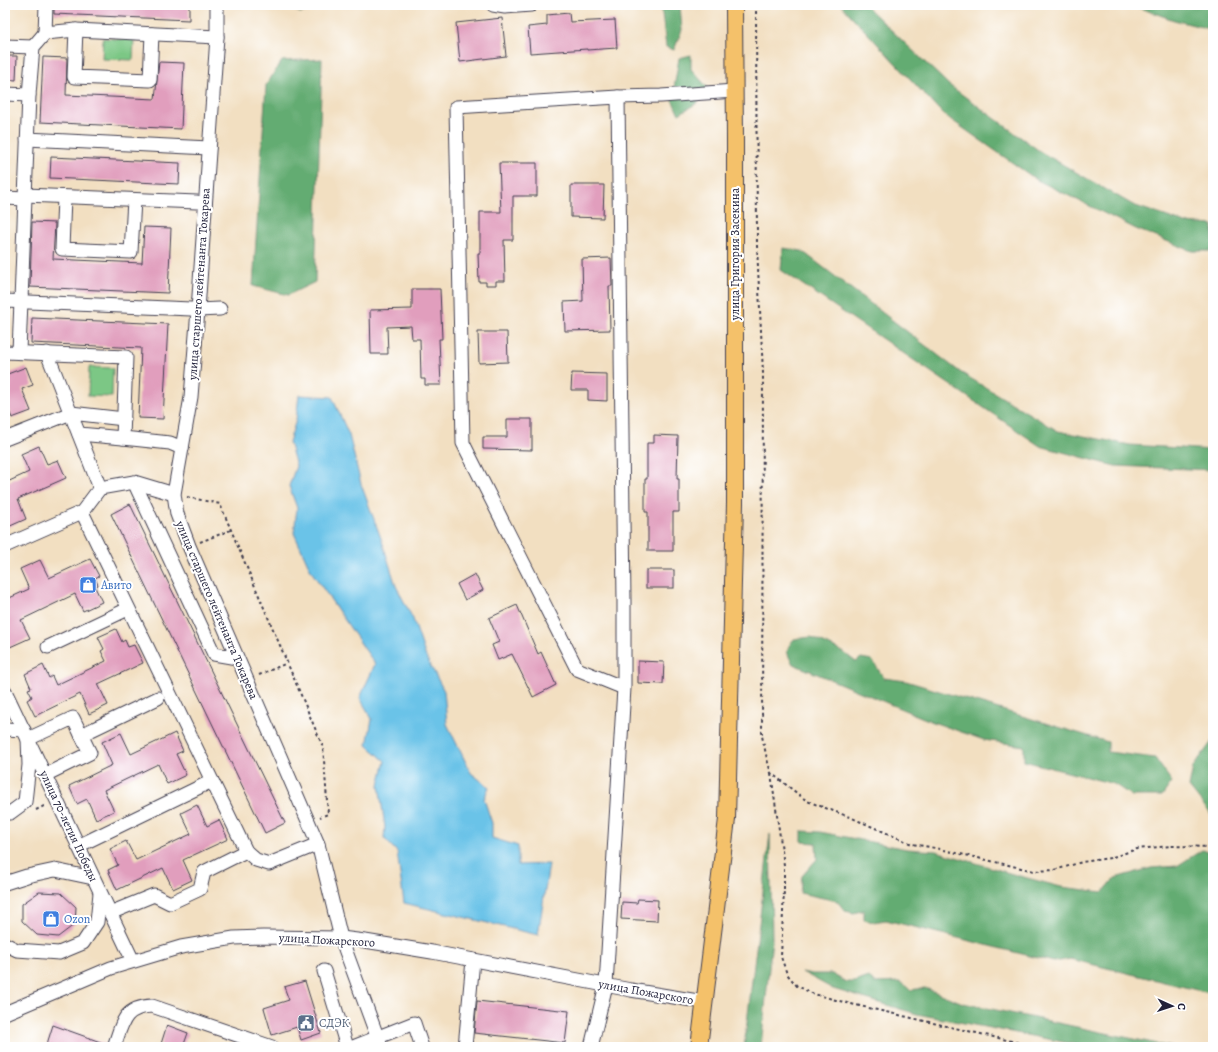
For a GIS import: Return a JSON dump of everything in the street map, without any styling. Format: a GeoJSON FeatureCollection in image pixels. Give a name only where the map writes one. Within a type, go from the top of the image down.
{"type":"FeatureCollection","features":[{"type":"Feature","properties":{"kind":"main road","name":"улица Григория Засекина"},"geometry":{"type":"LineString","coordinates":[[699,1047],[727,819],[735,503],[734,5]]}},
{"type":"Feature","properties":{"kind":"street"},"geometry":{"type":"LineString","coordinates":[[19,352],[29,95],[33,47],[45,33],[46,5]]}},
{"type":"Feature","properties":{"kind":"street","name":"улица старшего лейтенанта Токарева"},"geometry":{"type":"LineString","coordinates":[[217,5],[198,310],[191,397],[174,494],[177,514],[189,546],[318,844],[341,938],[380,1042]]}},
{"type":"Feature","properties":{"kind":"street"},"geometry":{"type":"LineString","coordinates":[[493,5],[505,7],[531,5]]}},
{"type":"Feature","properties":{"kind":"street"},"geometry":{"type":"LineString","coordinates":[[45,33],[76,30],[216,36]]}},
{"type":"Feature","properties":{"kind":"street"},"geometry":{"type":"LineString","coordinates":[[76,30],[74,77],[150,80],[152,34]]}},
{"type":"Feature","properties":{"kind":"street"},"geometry":{"type":"LineString","coordinates":[[5,46],[33,47]]}},
{"type":"Feature","properties":{"kind":"street"},"geometry":{"type":"LineString","coordinates":[[624,688],[577,669],[463,443],[456,107],[735,91]]}},
{"type":"Feature","properties":{"kind":"street"},"geometry":{"type":"LineString","coordinates":[[5,94],[29,95]]}},
{"type":"Feature","properties":{"kind":"street"},"geometry":{"type":"LineString","coordinates":[[590,1047],[606,985],[624,688],[618,97]]}},
{"type":"Feature","properties":{"kind":"street"},"geometry":{"type":"LineString","coordinates":[[27,139],[209,148]]}},
{"type":"Feature","properties":{"kind":"street"},"geometry":{"type":"LineString","coordinates":[[64,197],[62,249],[131,252],[134,200]]}},
{"type":"Feature","properties":{"kind":"street"},"geometry":{"type":"LineString","coordinates":[[5,198],[64,197],[197,202]]}},
{"type":"Feature","properties":{"kind":"street"},"geometry":{"type":"LineString","coordinates":[[5,301],[198,310],[220,309]]}},
{"type":"Feature","properties":{"kind":"street"},"geometry":{"type":"LineString","coordinates":[[5,352],[126,357],[123,438]]}},
{"type":"Feature","properties":{"kind":"street"},"geometry":{"type":"LineString","coordinates":[[48,353],[100,488]]}},
{"type":"Feature","properties":{"kind":"street"},"geometry":{"type":"LineString","coordinates":[[5,439],[71,413],[124,419]]}},
{"type":"Feature","properties":{"kind":"street"},"geometry":{"type":"LineString","coordinates":[[79,434],[170,443],[182,448]]}},
{"type":"Feature","properties":{"kind":"street"},"geometry":{"type":"LineString","coordinates":[[134,482],[214,654],[237,658]]}},
{"type":"Feature","properties":{"kind":"street"},"geometry":{"type":"LineString","coordinates":[[5,546],[82,512],[100,488],[134,482],[174,494]]}},
{"type":"Feature","properties":{"kind":"street"},"geometry":{"type":"LineString","coordinates":[[82,512],[246,851],[256,860],[269,864],[318,844]]}},
{"type":"Feature","properties":{"kind":"street"},"geometry":{"type":"LineString","coordinates":[[48,647],[128,609]]}},
{"type":"Feature","properties":{"kind":"street","name":"улица 70-летия Победы"},"geometry":{"type":"LineString","coordinates":[[5,691],[9,708],[26,735],[133,961]]}},
{"type":"Feature","properties":{"kind":"street"},"geometry":{"type":"LineString","coordinates":[[81,735],[158,698]]}},
{"type":"Feature","properties":{"kind":"street"},"geometry":{"type":"LineString","coordinates":[[5,729],[26,735],[73,718],[90,754],[45,775]]}},
{"type":"Feature","properties":{"kind":"street"},"geometry":{"type":"LineString","coordinates":[[5,813],[10,813],[25,802],[29,764],[26,735]]}},
{"type":"Feature","properties":{"kind":"street"},"geometry":{"type":"LineString","coordinates":[[78,846],[212,781]]}},
{"type":"Feature","properties":{"kind":"street"},"geometry":{"type":"LineString","coordinates":[[110,913],[154,895],[170,903],[200,889],[204,872],[246,851]]}},
{"type":"Feature","properties":{"kind":"street"},"geometry":{"type":"LineString","coordinates":[[5,883],[27,876],[55,870],[93,878]]}},
{"type":"Feature","properties":{"kind":"street"},"geometry":{"type":"LineString","coordinates":[[5,944],[17,950],[59,953],[83,943],[97,922],[100,891]]}},
{"type":"Feature","properties":{"kind":"street","name":"улица Пожарского"},"geometry":{"type":"LineString","coordinates":[[5,1013],[111,968],[133,961],[181,947],[234,938],[264,937],[341,938],[396,946],[704,1002]]}},
{"type":"Feature","properties":{"kind":"street"},"geometry":{"type":"LineString","coordinates":[[465,1047],[473,960]]}},
{"type":"Feature","properties":{"kind":"street"},"geometry":{"type":"LineString","coordinates":[[324,971],[347,1047]]}},
{"type":"Feature","properties":{"kind":"street"},"geometry":{"type":"LineString","coordinates":[[114,1047],[128,1012],[135,1008],[152,1006],[272,1047]]}},
{"type":"Feature","properties":{"kind":"street"},"geometry":{"type":"LineString","coordinates":[[353,1047],[380,1042],[414,1023],[422,1047]]}},
{"type":"Feature","properties":{"kind":"path"},"geometry":{"type":"LineString","coordinates":[[756,5],[757,246],[763,373],[762,736],[771,773],[784,865],[781,958],[788,974],[797,986],[814,994],[846,1003],[1037,1047]]}},
{"type":"Feature","properties":{"kind":"path"},"geometry":{"type":"LineString","coordinates":[[174,494],[220,504],[323,747],[328,814],[308,822]]}},
{"type":"Feature","properties":{"kind":"path"},"geometry":{"type":"LineString","coordinates":[[189,546],[231,530]]}},
{"type":"Feature","properties":{"kind":"path"},"geometry":{"type":"LineString","coordinates":[[247,680],[287,663]]}},
{"type":"Feature","properties":{"kind":"path"},"geometry":{"type":"LineString","coordinates":[[771,773],[807,800],[912,844],[1034,871],[1055,870],[1082,862],[1110,858],[1137,849],[1171,846],[1213,847]]}},
{"type":"Feature","properties":{"kind":"green space"},"geometry":{"type":"Polygon","coordinates":[[[283,5],[326,5],[301,13],[283,5]]]}},
{"type":"Feature","properties":{"kind":"green space"},"geometry":{"type":"Polygon","coordinates":[[[661,5],[680,5],[682,30],[674,50],[666,47],[661,5]]]}},
{"type":"Feature","properties":{"kind":"green space"},"geometry":{"type":"Polygon","coordinates":[[[841,5],[865,5],[949,85],[1041,152],[1133,205],[1185,223],[1213,225],[1213,251],[1192,251],[1136,229],[1037,180],[943,114],[841,5]]]}},
{"type":"Feature","properties":{"kind":"green space"},"geometry":{"type":"Polygon","coordinates":[[[1131,5],[1213,5],[1213,30],[1174,20],[1131,5]]]}},
{"type":"Feature","properties":{"kind":"green space"},"geometry":{"type":"Polygon","coordinates":[[[103,38],[134,40],[133,60],[102,59],[103,38]]]}},
{"type":"Feature","properties":{"kind":"green space"},"geometry":{"type":"Polygon","coordinates":[[[691,55],[691,69],[707,87],[697,103],[679,114],[672,100],[679,58],[691,55]]]}},
{"type":"Feature","properties":{"kind":"green space"},"geometry":{"type":"Polygon","coordinates":[[[322,59],[315,282],[288,295],[253,286],[266,85],[282,61],[322,59]]]}},
{"type":"Feature","properties":{"kind":"green space"},"geometry":{"type":"Polygon","coordinates":[[[783,248],[802,251],[960,372],[1058,431],[1130,445],[1213,450],[1213,470],[1115,466],[1040,446],[781,270],[783,248]]]}},
{"type":"Feature","properties":{"kind":"green space"},"geometry":{"type":"Polygon","coordinates":[[[89,367],[113,368],[112,397],[88,396],[89,367]]]}},
{"type":"Feature","properties":{"kind":"green space"},"geometry":{"type":"Polygon","coordinates":[[[811,637],[843,652],[856,662],[861,658],[872,660],[884,678],[906,681],[1108,742],[1108,752],[1155,758],[1172,782],[1162,796],[1132,796],[1114,784],[1024,761],[1024,746],[984,740],[933,722],[793,664],[788,654],[788,649],[791,643],[794,639],[811,637]]]}},
{"type":"Feature","properties":{"kind":"green space"},"geometry":{"type":"Polygon","coordinates":[[[1213,740],[1213,817],[1189,787],[1193,767],[1213,740]]]}},
{"type":"Feature","properties":{"kind":"green space"},"geometry":{"type":"Polygon","coordinates":[[[802,831],[820,832],[907,849],[936,851],[1061,887],[1103,892],[1115,878],[1151,868],[1177,866],[1202,850],[1213,852],[1213,994],[1070,959],[1054,962],[886,920],[873,922],[864,920],[864,910],[854,913],[845,911],[837,901],[800,893],[802,876],[817,859],[816,843],[802,842],[802,831]]]}},
{"type":"Feature","properties":{"kind":"green space"},"geometry":{"type":"Polygon","coordinates":[[[770,834],[772,939],[761,1047],[744,1047],[770,834]]]}},
{"type":"Feature","properties":{"kind":"green space"},"geometry":{"type":"Polygon","coordinates":[[[802,972],[812,974],[832,974],[846,982],[855,982],[869,977],[874,983],[901,982],[910,990],[925,988],[963,1003],[1172,1047],[1089,1047],[917,1014],[833,989],[802,972]]]}},
{"type":"Feature","properties":{"kind":"water"},"geometry":{"type":"Polygon","coordinates":[[[299,395],[332,397],[349,435],[361,484],[382,541],[396,586],[413,619],[426,657],[444,691],[447,724],[471,773],[489,787],[484,799],[492,823],[492,838],[518,846],[518,865],[549,864],[538,935],[404,903],[397,852],[384,838],[385,827],[379,785],[385,761],[367,745],[372,719],[360,698],[375,664],[311,571],[294,533],[297,508],[289,486],[296,466],[289,442],[296,420],[299,395]]]}},
{"type":"Feature","properties":{"kind":"building"},"geometry":{"type":"Polygon","coordinates":[[[54,5],[189,5],[189,20],[54,14],[54,5]]]}},
{"type":"Feature","properties":{"kind":"building"},"geometry":{"type":"Polygon","coordinates":[[[569,13],[570,22],[615,20],[617,48],[530,53],[528,27],[547,25],[547,15],[569,13]]]}},
{"type":"Feature","properties":{"kind":"building"},"geometry":{"type":"Polygon","coordinates":[[[502,18],[506,56],[460,62],[456,23],[502,18]]]}},
{"type":"Feature","properties":{"kind":"building"},"geometry":{"type":"Polygon","coordinates":[[[5,56],[17,56],[16,80],[5,79],[5,56]]]}},
{"type":"Feature","properties":{"kind":"building"},"geometry":{"type":"Polygon","coordinates":[[[43,57],[67,58],[66,95],[155,99],[159,62],[184,63],[181,129],[40,122],[43,57]]]}},
{"type":"Feature","properties":{"kind":"building"},"geometry":{"type":"Polygon","coordinates":[[[51,157],[180,163],[179,184],[50,178],[51,157]]]}},
{"type":"Feature","properties":{"kind":"building"},"geometry":{"type":"Polygon","coordinates":[[[499,163],[537,163],[537,196],[513,196],[513,240],[504,240],[505,281],[496,281],[496,285],[486,285],[486,282],[479,282],[478,253],[480,253],[480,212],[501,212],[499,163]]]}},
{"type":"Feature","properties":{"kind":"building"},"geometry":{"type":"Polygon","coordinates":[[[571,185],[604,185],[603,218],[571,217],[571,185]]]}},
{"type":"Feature","properties":{"kind":"building"},"geometry":{"type":"Polygon","coordinates":[[[32,222],[55,223],[53,259],[142,263],[144,227],[171,228],[168,293],[30,287],[32,222]]]}},
{"type":"Feature","properties":{"kind":"building"},"geometry":{"type":"Polygon","coordinates":[[[611,258],[612,286],[609,286],[610,330],[565,331],[564,302],[583,301],[582,259],[611,258]]]}},
{"type":"Feature","properties":{"kind":"building"},"geometry":{"type":"Polygon","coordinates":[[[412,289],[440,289],[442,339],[439,339],[441,385],[425,385],[425,379],[421,379],[420,339],[412,339],[411,326],[387,327],[388,354],[371,354],[370,310],[412,309],[412,289]]]}},
{"type":"Feature","properties":{"kind":"building"},"geometry":{"type":"Polygon","coordinates":[[[32,318],[168,324],[163,419],[138,418],[141,348],[31,343],[32,318]]]}},
{"type":"Feature","properties":{"kind":"building"},"geometry":{"type":"Polygon","coordinates":[[[478,332],[507,332],[508,362],[479,363],[478,332]]]}},
{"type":"Feature","properties":{"kind":"building"},"geometry":{"type":"Polygon","coordinates":[[[26,367],[33,385],[22,389],[31,411],[12,418],[5,401],[5,375],[26,367]]]}},
{"type":"Feature","properties":{"kind":"building"},"geometry":{"type":"Polygon","coordinates":[[[572,373],[607,374],[607,401],[588,400],[588,390],[571,390],[572,373]]]}},
{"type":"Feature","properties":{"kind":"building"},"geometry":{"type":"Polygon","coordinates":[[[507,419],[532,419],[532,450],[483,449],[483,437],[507,437],[507,419]]]}},
{"type":"Feature","properties":{"kind":"building"},"geometry":{"type":"Polygon","coordinates":[[[654,435],[678,436],[677,479],[679,479],[679,512],[673,512],[673,551],[648,551],[648,512],[645,512],[645,479],[647,479],[647,443],[654,443],[654,435]]]}},
{"type":"Feature","properties":{"kind":"building"},"geometry":{"type":"Polygon","coordinates":[[[39,446],[47,464],[58,460],[66,478],[18,499],[26,519],[8,527],[5,519],[5,483],[29,472],[21,454],[39,446]]]}},
{"type":"Feature","properties":{"kind":"building"},"geometry":{"type":"Polygon","coordinates":[[[130,504],[285,823],[265,833],[111,514],[130,504]]]}},
{"type":"Feature","properties":{"kind":"building"},"geometry":{"type":"Polygon","coordinates":[[[90,559],[99,576],[95,578],[98,585],[95,587],[102,602],[83,611],[75,594],[21,620],[30,638],[10,647],[5,636],[5,600],[29,589],[20,569],[40,560],[49,578],[90,559]]]}},
{"type":"Feature","properties":{"kind":"building"},"geometry":{"type":"Polygon","coordinates":[[[646,570],[674,570],[674,588],[646,588],[646,570]]]}},
{"type":"Feature","properties":{"kind":"building"},"geometry":{"type":"Polygon","coordinates":[[[475,574],[483,590],[465,600],[457,584],[475,574]]]}},
{"type":"Feature","properties":{"kind":"building"},"geometry":{"type":"Polygon","coordinates":[[[517,605],[538,654],[541,652],[556,685],[533,697],[512,654],[498,660],[492,645],[499,642],[489,618],[517,605]]]}},
{"type":"Feature","properties":{"kind":"building"},"geometry":{"type":"Polygon","coordinates":[[[116,629],[122,642],[125,640],[128,647],[134,645],[143,663],[98,684],[108,705],[89,714],[80,694],[35,716],[27,700],[32,697],[28,689],[31,688],[25,674],[43,665],[49,678],[52,676],[56,685],[106,661],[101,651],[104,649],[98,637],[116,629]]]}},
{"type":"Feature","properties":{"kind":"building"},"geometry":{"type":"Polygon","coordinates":[[[638,661],[664,662],[663,684],[638,683],[638,661]]]}},
{"type":"Feature","properties":{"kind":"building"},"geometry":{"type":"Polygon","coordinates":[[[121,733],[131,754],[175,733],[183,751],[176,754],[186,775],[167,784],[158,764],[104,790],[114,811],[96,819],[87,799],[77,804],[69,786],[112,765],[102,742],[121,733]]]}},
{"type":"Feature","properties":{"kind":"building"},"geometry":{"type":"Polygon","coordinates":[[[197,805],[207,826],[219,820],[228,839],[183,860],[192,880],[173,889],[163,868],[117,890],[108,870],[118,865],[110,849],[126,841],[136,860],[191,834],[181,813],[197,805]]]}},
{"type":"Feature","properties":{"kind":"building"},"geometry":{"type":"Polygon","coordinates":[[[39,892],[61,893],[76,907],[75,924],[58,937],[37,935],[22,921],[22,904],[39,892]]]}},
{"type":"Feature","properties":{"kind":"building"},"geometry":{"type":"Polygon","coordinates":[[[638,899],[658,900],[657,921],[621,919],[622,902],[637,903],[638,899]]]}},
{"type":"Feature","properties":{"kind":"building"},"geometry":{"type":"Polygon","coordinates":[[[305,981],[321,1033],[301,1040],[297,1027],[272,1035],[264,1008],[289,1000],[284,987],[305,981]]]}},
{"type":"Feature","properties":{"kind":"building"},"geometry":{"type":"Polygon","coordinates":[[[477,1001],[569,1011],[565,1043],[474,1033],[477,1001]]]}},
{"type":"Feature","properties":{"kind":"building"},"geometry":{"type":"Polygon","coordinates":[[[53,1025],[106,1044],[106,1047],[46,1047],[53,1025]]]}},
{"type":"Feature","properties":{"kind":"building"},"geometry":{"type":"Polygon","coordinates":[[[167,1025],[188,1033],[183,1047],[160,1047],[167,1025]]]}},
{"type":"Feature","properties":{"kind":"place","name":"Авито"},"geometry":{"type":"Point","coordinates":[88,585]}},
{"type":"Feature","properties":{"kind":"place","name":"Ozon"},"geometry":{"type":"Point","coordinates":[51,919]}},
{"type":"Feature","properties":{"kind":"place","name":"СДЭК"},"geometry":{"type":"Point","coordinates":[306,1023]}}]}
